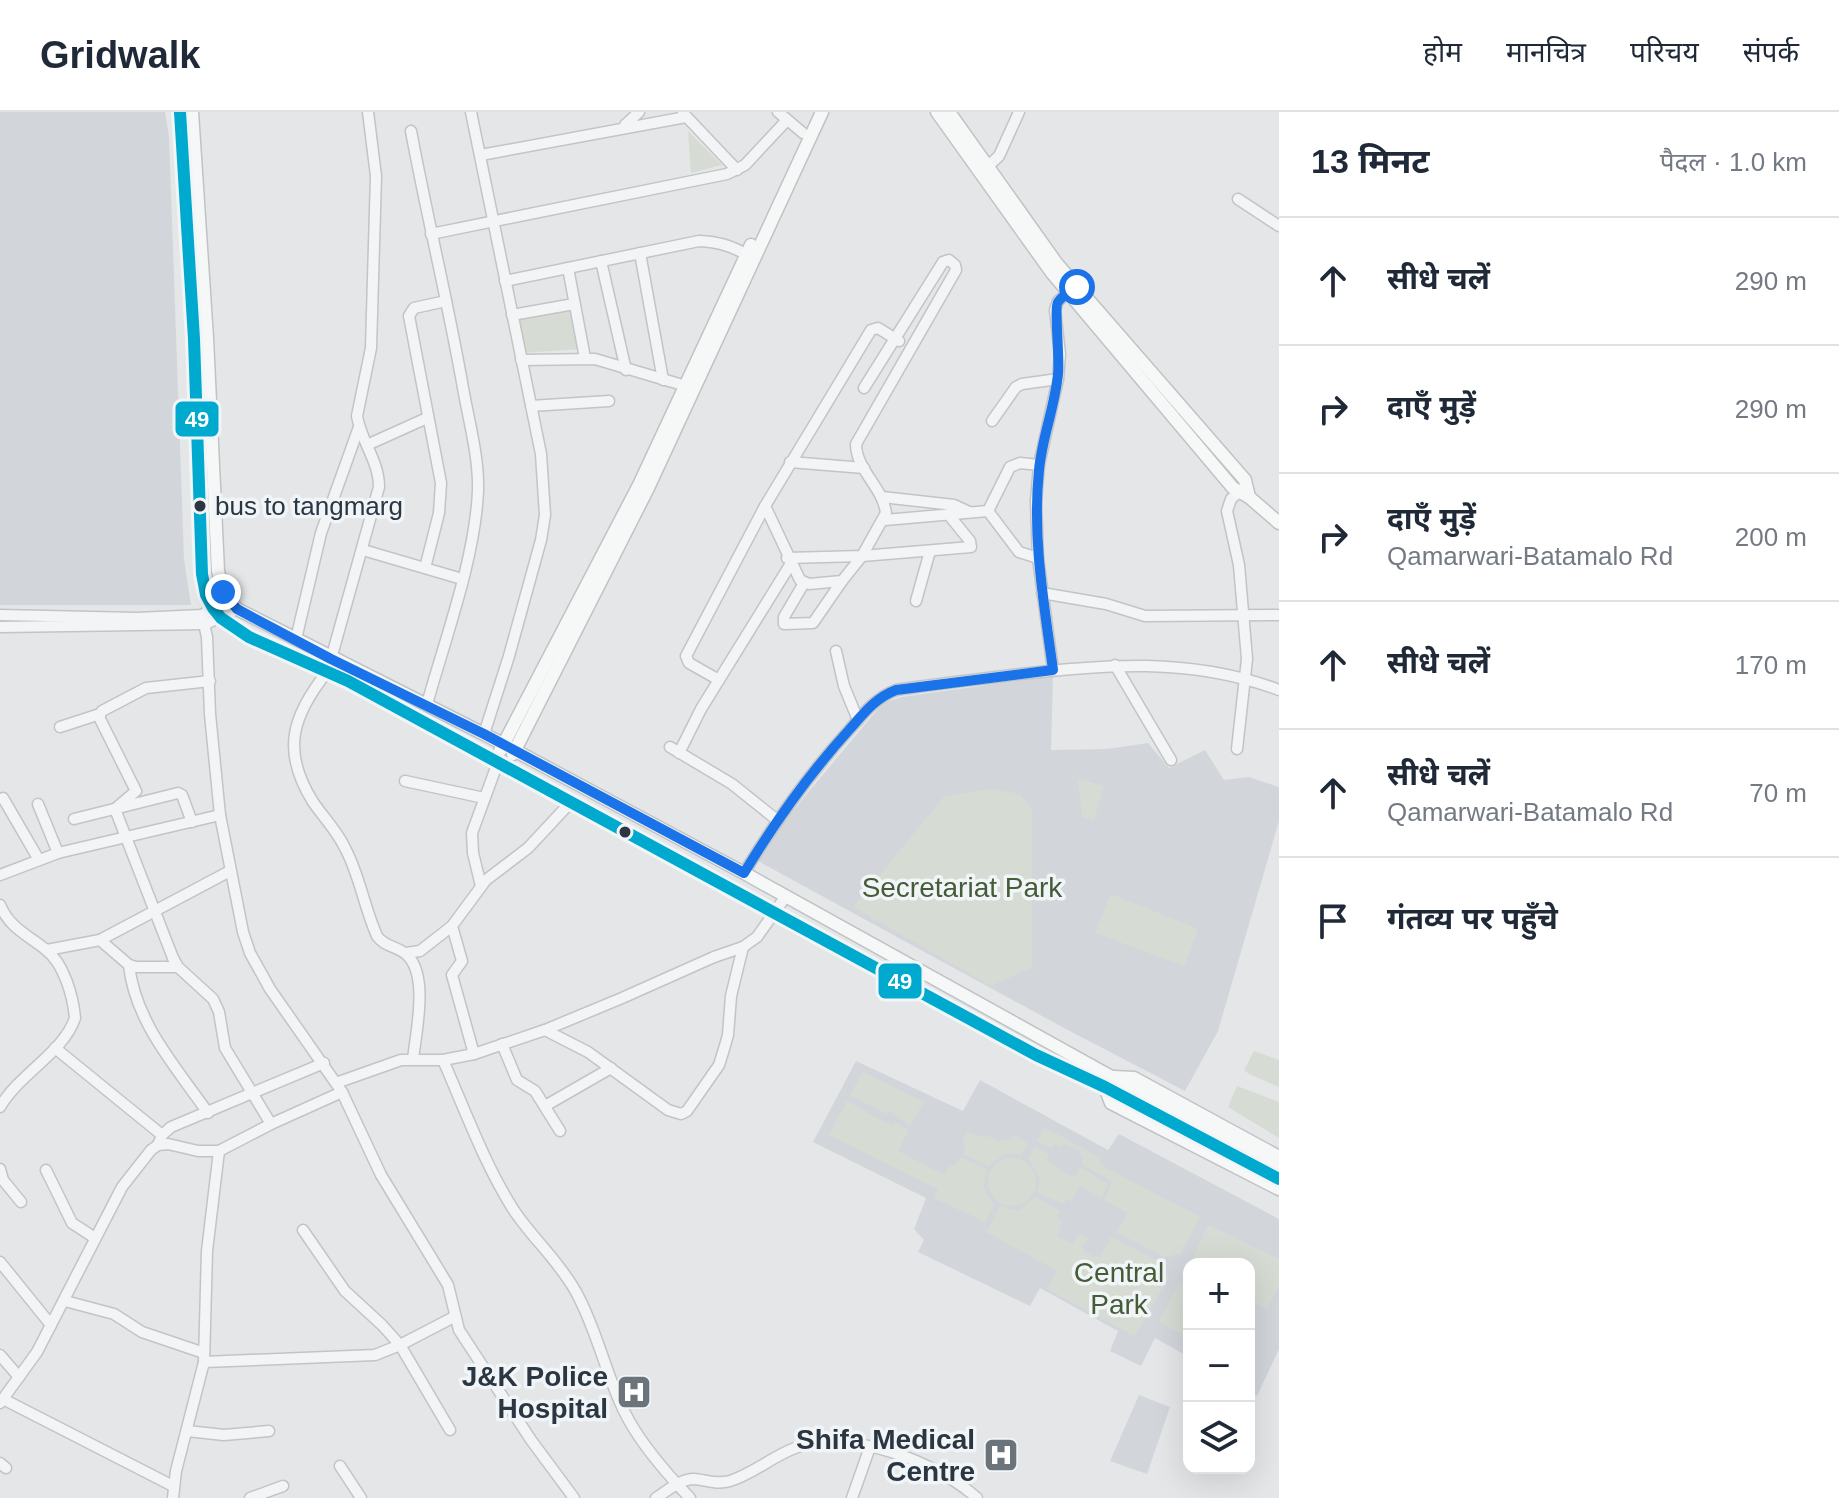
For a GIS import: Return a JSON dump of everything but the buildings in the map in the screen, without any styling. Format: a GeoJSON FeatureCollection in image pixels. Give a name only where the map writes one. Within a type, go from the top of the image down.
{"type":"FeatureCollection","features":[{"type":"Feature","properties":{"kind":"main road"},"geometry":{"type":"LineString","coordinates":[[180,112],[194,339],[202,574],[210,616],[369,692],[1036,1055],[1108,1082],[1134,1078],[1279,1157]]}},
{"type":"Feature","properties":{"kind":"main road"},"geometry":{"type":"LineString","coordinates":[[192,112],[207,324],[218,571],[223,592],[237,609],[331,659],[427,704],[744,873],[1279,1179]]}},
{"type":"Feature","properties":{"kind":"main road"},"geometry":{"type":"LineString","coordinates":[[503,765],[508,747],[639,485],[813,112]]}},
{"type":"Feature","properties":{"kind":"main road"},"geometry":{"type":"LineString","coordinates":[[508,747],[648,488],[822,112]]}},
{"type":"Feature","properties":{"kind":"main road"},"geometry":{"type":"LineString","coordinates":[[937,112],[1057,264],[1073,290],[1245,480],[1244,494],[1279,523]]}},
{"type":"Feature","properties":{"kind":"main road"},"geometry":{"type":"LineString","coordinates":[[949,112],[985,170]]}},
{"type":"Feature","properties":{"kind":"main road"},"geometry":{"type":"LineString","coordinates":[[1108,1082],[1111,1103],[1279,1189]]}},
{"type":"Feature","properties":{"kind":"main road"},"geometry":{"type":"LineString","coordinates":[[1127,1093],[1279,1170]]}},
{"type":"Feature","properties":{"kind":"street"},"geometry":{"type":"LineString","coordinates":[[331,659],[379,487],[379,476],[359,427],[358,405],[371,348],[376,176],[368,112]]}},
{"type":"Feature","properties":{"kind":"street"},"geometry":{"type":"LineString","coordinates":[[471,112],[541,454],[545,515],[509,656],[484,734]]}},
{"type":"Feature","properties":{"kind":"street"},"geometry":{"type":"LineString","coordinates":[[624,127],[639,112]]}},
{"type":"Feature","properties":{"kind":"street"},"geometry":{"type":"LineString","coordinates":[[778,112],[803,133]]}},
{"type":"Feature","properties":{"kind":"street"},"geometry":{"type":"LineString","coordinates":[[985,170],[1009,140],[1019,112]]}},
{"type":"Feature","properties":{"kind":"street"},"geometry":{"type":"LineString","coordinates":[[481,155],[684,114],[737,170]]}},
{"type":"Feature","properties":{"kind":"street"},"geometry":{"type":"LineString","coordinates":[[431,234],[727,174],[745,165],[787,120]]}},
{"type":"Feature","properties":{"kind":"street"},"geometry":{"type":"LineString","coordinates":[[411,131],[478,476],[476,512],[462,579],[427,704]]}},
{"type":"Feature","properties":{"kind":"street"},"geometry":{"type":"LineString","coordinates":[[1238,199],[1279,226]]}},
{"type":"Feature","properties":{"kind":"street"},"geometry":{"type":"LineString","coordinates":[[505,281],[699,241],[731,246],[747,255]]}},
{"type":"Feature","properties":{"kind":"street"},"geometry":{"type":"LineString","coordinates":[[640,253],[663,380]]}},
{"type":"Feature","properties":{"kind":"street"},"geometry":{"type":"LineString","coordinates":[[804,583],[782,619],[784,624],[813,623],[885,520],[882,497],[855,448],[956,270],[949,260],[943,262],[864,388]]}},
{"type":"Feature","properties":{"kind":"street"},"geometry":{"type":"LineString","coordinates":[[601,261],[626,370]]}},
{"type":"Feature","properties":{"kind":"street"},"geometry":{"type":"LineString","coordinates":[[568,268],[585,358]]}},
{"type":"Feature","properties":{"kind":"street"},"geometry":{"type":"LineString","coordinates":[[1053,670],[1038,558],[1036,501],[1039,465],[1058,379],[1060,354],[1055,310],[1058,301],[1073,290]]}},
{"type":"Feature","properties":{"kind":"street"},"geometry":{"type":"LineString","coordinates":[[425,568],[441,497],[439,467],[409,316],[414,308],[446,301]]}},
{"type":"Feature","properties":{"kind":"street"},"geometry":{"type":"LineString","coordinates":[[512,315],[574,304]]}},
{"type":"Feature","properties":{"kind":"street"},"geometry":{"type":"LineString","coordinates":[[719,680],[687,661],[686,656],[790,462],[871,330],[878,328],[909,348]]}},
{"type":"Feature","properties":{"kind":"street"},"geometry":{"type":"LineString","coordinates":[[521,360],[585,358],[686,386]]}},
{"type":"Feature","properties":{"kind":"street"},"geometry":{"type":"LineString","coordinates":[[992,421],[1016,387],[1058,379]]}},
{"type":"Feature","properties":{"kind":"street"},"geometry":{"type":"LineString","coordinates":[[531,406],[609,401]]}},
{"type":"Feature","properties":{"kind":"street"},"geometry":{"type":"LineString","coordinates":[[367,445],[427,418]]}},
{"type":"Feature","properties":{"kind":"street"},"geometry":{"type":"LineString","coordinates":[[297,640],[313,561],[359,427]]}},
{"type":"Feature","properties":{"kind":"street"},"geometry":{"type":"LineString","coordinates":[[790,462],[864,468]]}},
{"type":"Feature","properties":{"kind":"street"},"geometry":{"type":"LineString","coordinates":[[988,511],[1010,467],[1020,463],[1039,465]]}},
{"type":"Feature","properties":{"kind":"street"},"geometry":{"type":"LineString","coordinates":[[1237,749],[1247,678],[1244,613],[1236,546],[1227,511],[1231,499],[1244,494]]}},
{"type":"Feature","properties":{"kind":"street"},"geometry":{"type":"LineString","coordinates":[[882,497],[954,505],[969,512]]}},
{"type":"Feature","properties":{"kind":"street"},"geometry":{"type":"LineString","coordinates":[[765,506],[789,561],[804,583]]}},
{"type":"Feature","properties":{"kind":"street"},"geometry":{"type":"LineString","coordinates":[[885,520],[988,511]]}},
{"type":"Feature","properties":{"kind":"street"},"geometry":{"type":"LineString","coordinates":[[988,511],[1019,552],[1038,558]]}},
{"type":"Feature","properties":{"kind":"street"},"geometry":{"type":"LineString","coordinates":[[789,561],[971,547],[970,541],[948,514]]}},
{"type":"Feature","properties":{"kind":"street"},"geometry":{"type":"LineString","coordinates":[[363,550],[462,579]]}},
{"type":"Feature","properties":{"kind":"street"},"geometry":{"type":"LineString","coordinates":[[916,601],[930,551]]}},
{"type":"Feature","properties":{"kind":"street"},"geometry":{"type":"LineString","coordinates":[[777,820],[732,784],[674,750],[789,561]]}},
{"type":"Feature","properties":{"kind":"street"},"geometry":{"type":"LineString","coordinates":[[804,583],[842,581]]}},
{"type":"Feature","properties":{"kind":"street"},"geometry":{"type":"LineString","coordinates":[[1042,593],[1106,604],[1145,616],[1279,615]]}},
{"type":"Feature","properties":{"kind":"street"},"geometry":{"type":"LineString","coordinates":[[228,597],[210,616],[210,681],[220,815],[250,953],[270,989],[339,1088],[381,1175],[448,1285],[459,1330],[531,1440],[574,1498]]}},
{"type":"Feature","properties":{"kind":"street"},"geometry":{"type":"LineString","coordinates":[[0,627],[210,616],[237,609]]}},
{"type":"Feature","properties":{"kind":"street"},"geometry":{"type":"LineString","coordinates":[[0,615],[210,616]]}},
{"type":"Feature","properties":{"kind":"street"},"geometry":{"type":"LineString","coordinates":[[836,651],[844,686],[858,720]]}},
{"type":"Feature","properties":{"kind":"street"},"geometry":{"type":"LineString","coordinates":[[1115,665],[1171,760]]}},
{"type":"Feature","properties":{"kind":"street"},"geometry":{"type":"LineString","coordinates":[[744,873],[777,820],[825,756],[877,699],[896,690],[1053,670],[1159,665],[1247,678],[1279,690]]}},
{"type":"Feature","properties":{"kind":"street"},"geometry":{"type":"LineString","coordinates":[[327,672],[301,708],[294,745],[295,764],[300,779],[350,856],[377,936],[386,945],[406,953],[420,951],[452,926],[481,886],[535,841],[570,803]]}},
{"type":"Feature","properties":{"kind":"street"},"geometry":{"type":"LineString","coordinates":[[60,727],[100,714],[146,688],[210,681]]}},
{"type":"Feature","properties":{"kind":"street"},"geometry":{"type":"LineString","coordinates":[[100,714],[100,722],[136,791],[115,809]]}},
{"type":"Feature","properties":{"kind":"street"},"geometry":{"type":"LineString","coordinates":[[481,886],[471,844],[484,798],[503,765]]}},
{"type":"Feature","properties":{"kind":"street"},"geometry":{"type":"LineString","coordinates":[[405,781],[484,798]]}},
{"type":"Feature","properties":{"kind":"street"},"geometry":{"type":"LineString","coordinates":[[74,819],[178,793],[182,795],[192,822]]}},
{"type":"Feature","properties":{"kind":"street"},"geometry":{"type":"LineString","coordinates":[[3,798],[39,860]]}},
{"type":"Feature","properties":{"kind":"street"},"geometry":{"type":"LineString","coordinates":[[38,804],[58,853]]}},
{"type":"Feature","properties":{"kind":"street"},"geometry":{"type":"LineString","coordinates":[[115,809],[178,967],[213,999],[219,1012],[225,1048],[271,1124]]}},
{"type":"Feature","properties":{"kind":"street"},"geometry":{"type":"LineString","coordinates":[[0,875],[58,853],[220,815]]}},
{"type":"Feature","properties":{"kind":"street"},"geometry":{"type":"LineString","coordinates":[[47,950],[100,940],[230,871]]}},
{"type":"Feature","properties":{"kind":"street"},"geometry":{"type":"LineString","coordinates":[[55,1048],[160,1140],[208,1152],[219,1151],[390,1063],[413,1059],[443,1060],[474,1054],[545,1030],[743,947],[757,937],[786,896]]}},
{"type":"Feature","properties":{"kind":"street"},"geometry":{"type":"LineString","coordinates":[[0,905],[14,928],[47,950],[61,967],[74,1009],[73,1025],[55,1048],[20,1079],[0,1107]]}},
{"type":"Feature","properties":{"kind":"street"},"geometry":{"type":"LineString","coordinates":[[452,926],[462,961],[452,975],[474,1054]]}},
{"type":"Feature","properties":{"kind":"street"},"geometry":{"type":"LineString","coordinates":[[100,940],[129,965],[141,968],[178,967]]}},
{"type":"Feature","properties":{"kind":"street"},"geometry":{"type":"LineString","coordinates":[[545,1030],[571,1042],[611,1068],[674,1114],[687,1111],[707,1084],[724,1049],[731,996],[743,947]]}},
{"type":"Feature","properties":{"kind":"street"},"geometry":{"type":"LineString","coordinates":[[406,953],[412,961],[419,986],[413,1059]]}},
{"type":"Feature","properties":{"kind":"street"},"geometry":{"type":"LineString","coordinates":[[129,965],[135,1000],[147,1025],[208,1113]]}},
{"type":"Feature","properties":{"kind":"street"},"geometry":{"type":"LineString","coordinates":[[502,1044],[517,1080],[535,1091],[560,1131]]}},
{"type":"Feature","properties":{"kind":"street"},"geometry":{"type":"LineString","coordinates":[[443,1060],[497,1183],[525,1226],[574,1287],[595,1331],[622,1408],[636,1431],[690,1498]]}},
{"type":"Feature","properties":{"kind":"street"},"geometry":{"type":"LineString","coordinates":[[173,1486],[1,1401],[37,1352],[122,1187],[171,1127],[324,1063]]}},
{"type":"Feature","properties":{"kind":"street"},"geometry":{"type":"LineString","coordinates":[[545,1106],[611,1068]]}},
{"type":"Feature","properties":{"kind":"street"},"geometry":{"type":"LineString","coordinates":[[173,1498],[173,1486],[204,1358],[208,1239],[219,1151]]}},
{"type":"Feature","properties":{"kind":"street"},"geometry":{"type":"LineString","coordinates":[[0,1169],[3,1180],[21,1202]]}},
{"type":"Feature","properties":{"kind":"street"},"geometry":{"type":"LineString","coordinates":[[46,1170],[72,1223],[95,1238]]}},
{"type":"Feature","properties":{"kind":"street"},"geometry":{"type":"LineString","coordinates":[[303,1230],[345,1291],[400,1345],[450,1430]]}},
{"type":"Feature","properties":{"kind":"street"},"geometry":{"type":"LineString","coordinates":[[0,1262],[51,1325]]}},
{"type":"Feature","properties":{"kind":"street"},"geometry":{"type":"LineString","coordinates":[[65,1301],[114,1314],[142,1332],[204,1358],[362,1357],[400,1345],[454,1317]]}},
{"type":"Feature","properties":{"kind":"street"},"geometry":{"type":"LineString","coordinates":[[0,1355],[19,1377]]}},
{"type":"Feature","properties":{"kind":"street"},"geometry":{"type":"LineString","coordinates":[[187,1431],[224,1435],[269,1431]]}},
{"type":"Feature","properties":{"kind":"street"},"geometry":{"type":"LineString","coordinates":[[656,1498],[693,1479],[714,1483],[731,1481],[806,1445],[870,1447],[900,1454],[954,1480],[977,1498]]}},
{"type":"Feature","properties":{"kind":"street"},"geometry":{"type":"LineString","coordinates":[[852,1498],[870,1447]]}},
{"type":"Feature","properties":{"kind":"street"},"geometry":{"type":"LineString","coordinates":[[340,1466],[361,1498]]}},
{"type":"Feature","properties":{"kind":"street"},"geometry":{"type":"LineString","coordinates":[[250,1498],[283,1486]]}},
{"type":"Feature","properties":{"kind":"shaded area"},"geometry":{"type":"Polygon","coordinates":[[[0,112],[165,112],[169,137],[184,559],[191,605],[0,605],[0,112]]]}},
{"type":"Feature","properties":{"kind":"shaded area"},"geometry":{"type":"Polygon","coordinates":[[[1053,676],[1051,750],[1107,749],[1148,743],[1169,768],[1205,750],[1224,780],[1249,777],[1279,787],[1279,821],[1218,1031],[1185,1091],[758,861],[759,851],[883,703],[902,697],[1053,676]]]}},
{"type":"Feature","properties":{"kind":"shaded area"},"geometry":{"type":"Polygon","coordinates":[[[856,1061],[963,1111],[980,1080],[1108,1150],[1119,1134],[1279,1219],[1279,1349],[1257,1396],[1255,1258],[1183,1258],[1183,1354],[1155,1338],[1141,1366],[1110,1351],[1118,1331],[1040,1288],[1030,1306],[918,1252],[924,1240],[914,1229],[926,1198],[813,1142],[856,1061]]]}},
{"type":"Feature","properties":{"kind":"shaded area"},"geometry":{"type":"Polygon","coordinates":[[[1139,1395],[1170,1407],[1147,1474],[1110,1461],[1139,1395]]]}},
{"type":"Feature","properties":{"kind":"green space"},"geometry":{"type":"Polygon","coordinates":[[[688,131],[722,165],[691,173],[688,131]]]}},
{"type":"Feature","properties":{"kind":"green space"},"geometry":{"type":"Polygon","coordinates":[[[574,304],[583,349],[520,353],[512,315],[574,304]]]}},
{"type":"Feature","properties":{"kind":"green space"},"geometry":{"type":"Polygon","coordinates":[[[1078,779],[1104,786],[1094,820],[1082,817],[1078,779]]]}},
{"type":"Feature","properties":{"kind":"green space","name":"Secretariat Park"},"geometry":{"type":"Polygon","coordinates":[[[992,789],[1020,794],[1032,811],[1032,967],[991,986],[853,907],[944,797],[992,789]]]}},
{"type":"Feature","properties":{"kind":"green space"},"geometry":{"type":"Polygon","coordinates":[[[1111,894],[1198,929],[1185,966],[1095,933],[1111,894]]]}},
{"type":"Feature","properties":{"kind":"green space"},"geometry":{"type":"Polygon","coordinates":[[[1254,1051],[1279,1060],[1279,1087],[1244,1070],[1254,1051]]]}},
{"type":"Feature","properties":{"kind":"green space"},"geometry":{"type":"Polygon","coordinates":[[[863,1072],[924,1102],[910,1125],[889,1110],[887,1114],[850,1095],[863,1072]]]}},
{"type":"Feature","properties":{"kind":"green space"},"geometry":{"type":"Polygon","coordinates":[[[1237,1086],[1279,1102],[1279,1138],[1228,1107],[1237,1086]]]}},
{"type":"Feature","properties":{"kind":"green space"},"geometry":{"type":"Polygon","coordinates":[[[847,1101],[891,1126],[896,1123],[909,1130],[898,1151],[944,1175],[960,1157],[987,1170],[983,1188],[994,1204],[986,1222],[934,1198],[938,1189],[829,1135],[847,1101]]]}},
{"type":"Feature","properties":{"kind":"green space","name":"Central Park"},"geometry":{"type":"Polygon","coordinates":[[[1043,1129],[1100,1158],[1100,1163],[1106,1168],[1200,1217],[1181,1254],[1164,1257],[1117,1232],[1127,1213],[1104,1200],[1112,1181],[1082,1165],[1081,1151],[1064,1143],[1060,1147],[1054,1144],[1052,1148],[1037,1141],[1043,1129]]]}},
{"type":"Feature","properties":{"kind":"green space"},"geometry":{"type":"Polygon","coordinates":[[[968,1132],[985,1138],[989,1135],[999,1141],[1009,1140],[1014,1135],[1028,1144],[1021,1155],[1005,1154],[988,1166],[963,1154],[966,1147],[962,1140],[968,1132]]]}},
{"type":"Feature","properties":{"kind":"green space","name":"Central Park"},"geometry":{"type":"Polygon","coordinates":[[[1035,1147],[1049,1155],[1047,1160],[1069,1176],[1076,1175],[1080,1167],[1108,1184],[1101,1198],[1080,1186],[1071,1202],[1066,1199],[1064,1204],[1037,1193],[1040,1179],[1028,1158],[1035,1147]]]}},
{"type":"Feature","properties":{"kind":"green space","name":"Central Park"},"geometry":{"type":"Polygon","coordinates":[[[1012,1158],[1029,1165],[1036,1182],[1029,1199],[1012,1206],[995,1199],[988,1182],[995,1165],[1012,1158]]]}},
{"type":"Feature","properties":{"kind":"green space","name":"Central Park"},"geometry":{"type":"Polygon","coordinates":[[[1035,1197],[1060,1211],[1057,1218],[1061,1221],[1058,1237],[1073,1244],[1078,1234],[1088,1238],[1083,1247],[1085,1253],[1100,1258],[1111,1237],[1163,1264],[1163,1270],[1169,1277],[1134,1336],[1047,1289],[1057,1271],[987,1232],[1000,1206],[1019,1211],[1035,1197]]]}},
{"type":"Feature","properties":{"kind":"green space","name":"Central Park"},"geometry":{"type":"Polygon","coordinates":[[[1208,1225],[1279,1259],[1279,1285],[1267,1309],[1255,1303],[1255,1258],[1193,1258],[1208,1225]]]}},
{"type":"Feature","properties":{"kind":"green space","name":"Central Park"},"geometry":{"type":"Polygon","coordinates":[[[1178,1284],[1183,1284],[1183,1335],[1159,1322],[1178,1284]]]}},
{"type":"Feature","properties":{"kind":"transit line","name":"49"},"geometry":{"type":"LineString","coordinates":[[180,112],[194,339],[202,574],[206,595],[221,618],[249,637],[348,681],[1036,1055],[1105,1087],[1279,1179]]}},
{"type":"Feature","properties":{"kind":"place","name":"bus to tangmarg"},"geometry":{"type":"Point","coordinates":[200,506]}},
{"type":"Feature","properties":{"kind":"place","name":"J&K Police Hospital"},"geometry":{"type":"Point","coordinates":[634,1392]}},
{"type":"Feature","properties":{"kind":"place","name":"Shifa Medical Centre"},"geometry":{"type":"Point","coordinates":[1001,1455]}},
{"type":"Feature","properties":{"kind":"route"},"geometry":{"type":"LineString","coordinates":[[223,592],[237,609],[331,659],[427,704],[744,873],[777,820],[825,756],[877,699],[896,690],[1053,670],[1038,558],[1036,501],[1039,465],[1058,379],[1060,354],[1055,310],[1058,301],[1077,287]]}}]}
